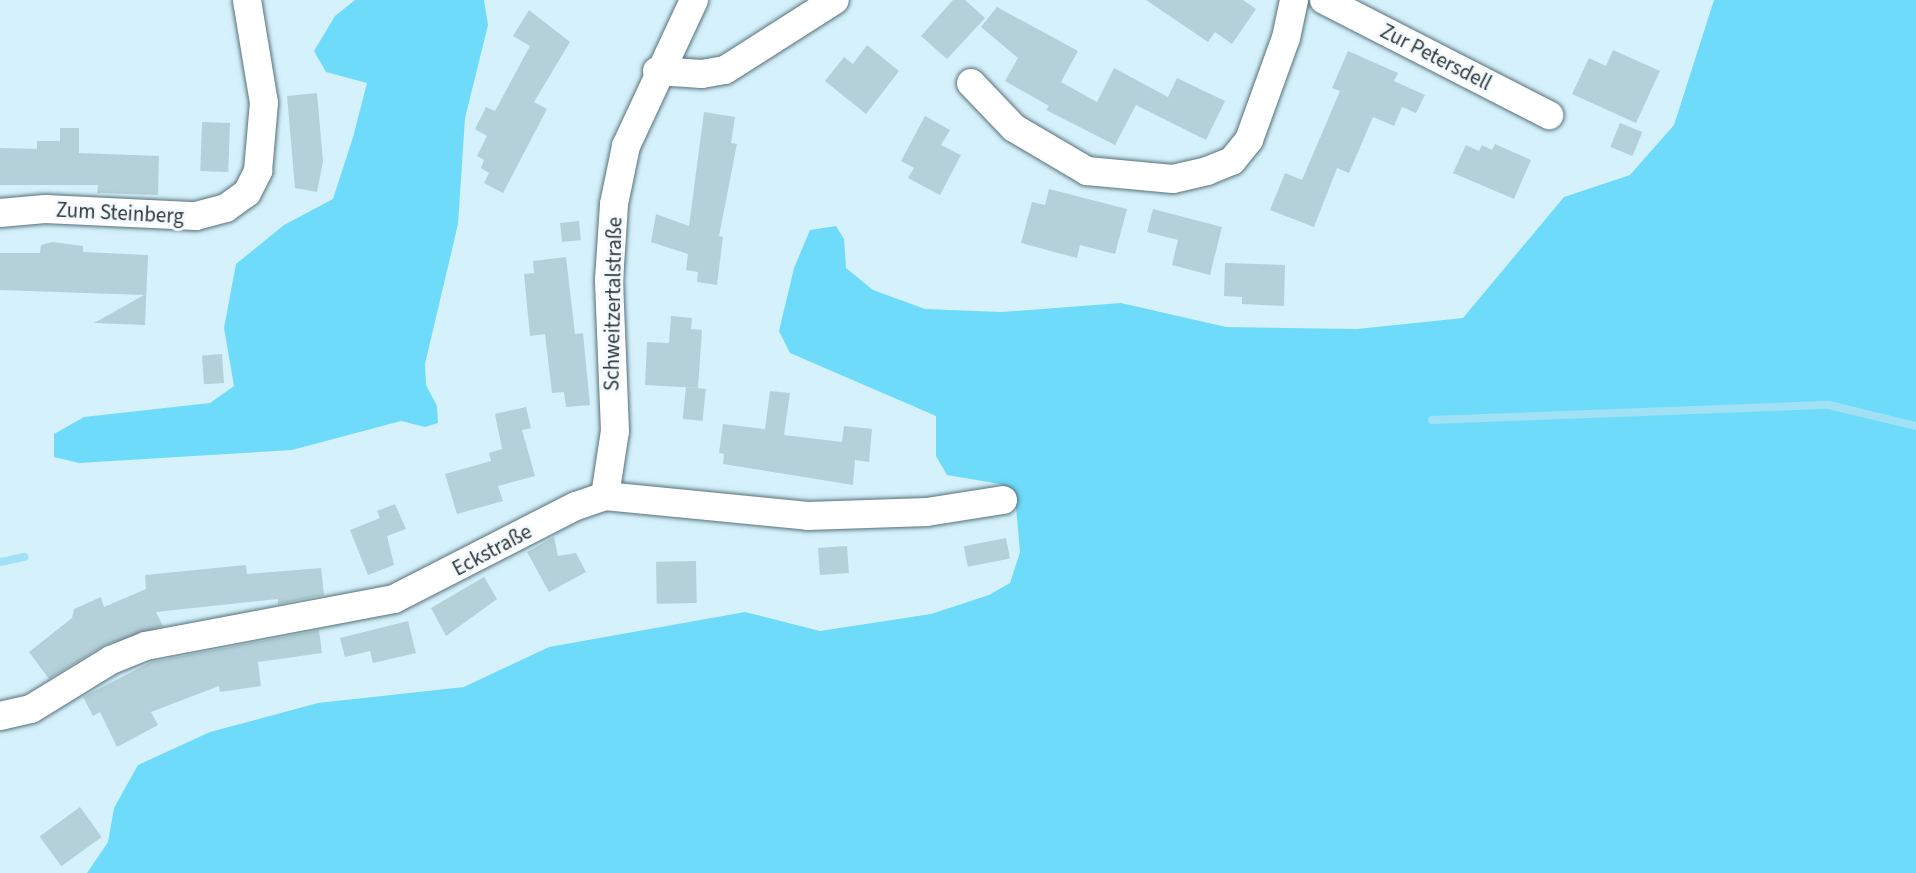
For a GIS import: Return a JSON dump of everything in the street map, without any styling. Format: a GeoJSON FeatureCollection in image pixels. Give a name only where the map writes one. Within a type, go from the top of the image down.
{"type":"FeatureCollection","features":[{"type":"Feature","properties":{"kind":"street","name":"Zum Steinberg"},"geometry":{"type":"LineString","coordinates":[[0,213],[45,209],[196,216],[226,208],[247,194],[260,162],[264,103],[247,0]]}},
{"type":"Feature","properties":{"kind":"street","name":"Schweitzertalstraße"},"geometry":{"type":"LineString","coordinates":[[605,496],[615,431],[609,280],[614,204],[626,146],[657,71],[694,0]]}},
{"type":"Feature","properties":{"kind":"street"},"geometry":{"type":"LineString","coordinates":[[657,71],[702,74],[725,69],[835,0]]}},
{"type":"Feature","properties":{"kind":"street"},"geometry":{"type":"LineString","coordinates":[[971,83],[1014,128],[1087,171],[1173,179],[1207,171],[1232,161],[1249,140],[1286,38],[1294,0]]}},
{"type":"Feature","properties":{"kind":"street","name":"Zur Petersdell"},"geometry":{"type":"LineString","coordinates":[[1324,0],[1549,115]]}},
{"type":"Feature","properties":{"kind":"street","name":"Eckstraße"},"geometry":{"type":"LineString","coordinates":[[1,717],[31,709],[111,660],[146,646],[394,599],[576,506],[605,496],[807,516],[927,512],[1003,500]]}},
{"type":"Feature","properties":{"kind":"shaded area"},"geometry":{"type":"Polygon","coordinates":[[[355,0],[484,0],[488,25],[465,118],[458,224],[425,364],[426,385],[437,406],[438,423],[425,427],[401,421],[292,450],[79,463],[54,457],[54,434],[84,417],[210,403],[234,386],[224,328],[236,264],[284,225],[333,199],[353,137],[367,83],[326,72],[314,51],[335,16],[355,0]]]}},
{"type":"Feature","properties":{"kind":"shaded area"},"geometry":{"type":"Polygon","coordinates":[[[1714,0],[1916,0],[1916,873],[87,873],[108,842],[114,808],[138,765],[210,732],[318,703],[464,687],[549,647],[745,612],[820,631],[931,614],[989,595],[1010,583],[1020,552],[1016,507],[1000,484],[947,475],[936,456],[936,416],[790,353],[779,331],[794,268],[810,230],[836,226],[844,239],[846,268],[873,290],[925,309],[1001,312],[1121,303],[1226,327],[1357,329],[1463,318],[1564,197],[1630,175],[1674,125],[1714,0]]]}},
{"type":"Feature","properties":{"kind":"building"},"geometry":{"type":"Polygon","coordinates":[[[953,0],[965,0],[985,18],[947,59],[921,36],[953,0]]]}},
{"type":"Feature","properties":{"kind":"building"},"geometry":{"type":"Polygon","coordinates":[[[1146,0],[1243,0],[1256,9],[1232,44],[1215,32],[1208,42],[1146,0]]]}},
{"type":"Feature","properties":{"kind":"building"},"geometry":{"type":"Polygon","coordinates":[[[997,7],[1078,51],[1061,82],[1097,102],[1114,68],[1168,97],[1177,78],[1225,101],[1206,140],[1136,105],[1115,145],[1046,110],[1049,106],[1005,81],[1018,58],[981,27],[997,7]]]}},
{"type":"Feature","properties":{"kind":"building"},"geometry":{"type":"Polygon","coordinates":[[[529,10],[570,42],[534,102],[547,109],[503,193],[484,183],[489,173],[481,168],[484,160],[477,156],[487,136],[475,129],[486,107],[495,111],[530,46],[513,36],[529,10]]]}},
{"type":"Feature","properties":{"kind":"building"},"geometry":{"type":"Polygon","coordinates":[[[867,45],[899,71],[866,114],[825,81],[844,57],[853,64],[867,45]]]}},
{"type":"Feature","properties":{"kind":"building"},"geometry":{"type":"Polygon","coordinates":[[[1613,50],[1660,71],[1636,123],[1572,94],[1589,58],[1606,66],[1613,50]]]}},
{"type":"Feature","properties":{"kind":"building"},"geometry":{"type":"Polygon","coordinates":[[[1348,51],[1398,73],[1394,81],[1425,95],[1416,113],[1402,107],[1394,126],[1373,117],[1349,173],[1337,168],[1314,227],[1270,210],[1285,173],[1302,180],[1340,91],[1332,88],[1348,51]]]}},
{"type":"Feature","properties":{"kind":"building"},"geometry":{"type":"Polygon","coordinates":[[[317,93],[323,161],[317,192],[295,188],[287,96],[317,93]]]}},
{"type":"Feature","properties":{"kind":"building"},"geometry":{"type":"Polygon","coordinates":[[[704,112],[735,117],[731,143],[737,144],[719,236],[723,237],[717,285],[697,282],[698,272],[686,270],[688,254],[651,242],[656,214],[689,226],[704,112]]]}},
{"type":"Feature","properties":{"kind":"building"},"geometry":{"type":"Polygon","coordinates":[[[925,116],[950,130],[941,145],[961,155],[940,195],[908,178],[914,168],[901,161],[925,116]]]}},
{"type":"Feature","properties":{"kind":"building"},"geometry":{"type":"Polygon","coordinates":[[[202,122],[230,123],[228,172],[200,171],[202,122]]]}},
{"type":"Feature","properties":{"kind":"building"},"geometry":{"type":"Polygon","coordinates":[[[1620,123],[1642,132],[1633,156],[1610,147],[1620,123]]]}},
{"type":"Feature","properties":{"kind":"building"},"geometry":{"type":"Polygon","coordinates":[[[60,128],[79,128],[79,153],[159,156],[158,195],[97,193],[98,185],[0,185],[0,148],[37,149],[37,141],[60,141],[60,128]]]}},
{"type":"Feature","properties":{"kind":"building"},"geometry":{"type":"Polygon","coordinates":[[[1495,144],[1531,160],[1514,199],[1453,173],[1466,145],[1479,151],[1482,145],[1492,150],[1495,144]]]}},
{"type":"Feature","properties":{"kind":"building"},"geometry":{"type":"Polygon","coordinates":[[[1049,189],[1127,209],[1115,254],[1080,245],[1077,258],[1021,243],[1032,202],[1045,205],[1049,189]]]}},
{"type":"Feature","properties":{"kind":"building"},"geometry":{"type":"Polygon","coordinates":[[[1153,209],[1222,227],[1210,275],[1172,265],[1178,240],[1147,232],[1153,209]]]}},
{"type":"Feature","properties":{"kind":"building"},"geometry":{"type":"Polygon","coordinates":[[[579,221],[581,240],[562,242],[560,223],[579,221]]]}},
{"type":"Feature","properties":{"kind":"building"},"geometry":{"type":"Polygon","coordinates":[[[52,242],[83,246],[83,252],[148,255],[145,325],[94,323],[144,295],[0,290],[0,253],[40,253],[41,245],[52,242]]]}},
{"type":"Feature","properties":{"kind":"building"},"geometry":{"type":"Polygon","coordinates":[[[566,257],[575,334],[583,333],[590,405],[566,407],[564,392],[552,393],[545,334],[530,336],[524,274],[534,273],[533,261],[566,257]]]}},
{"type":"Feature","properties":{"kind":"building"},"geometry":{"type":"Polygon","coordinates":[[[1225,263],[1285,265],[1284,306],[1242,304],[1242,297],[1224,296],[1225,263]]]}},
{"type":"Feature","properties":{"kind":"building"},"geometry":{"type":"Polygon","coordinates":[[[671,316],[692,318],[691,329],[702,330],[698,388],[645,385],[647,342],[669,343],[671,316]]]}},
{"type":"Feature","properties":{"kind":"building"},"geometry":{"type":"Polygon","coordinates":[[[222,354],[224,383],[204,384],[202,355],[222,354]]]}},
{"type":"Feature","properties":{"kind":"building"},"geometry":{"type":"Polygon","coordinates":[[[686,387],[706,389],[703,421],[683,419],[686,387]]]}},
{"type":"Feature","properties":{"kind":"building"},"geometry":{"type":"Polygon","coordinates":[[[770,391],[790,393],[784,435],[842,442],[844,426],[872,429],[869,462],[855,460],[853,485],[723,464],[724,454],[719,453],[723,424],[765,429],[770,391]]]}},
{"type":"Feature","properties":{"kind":"building"},"geometry":{"type":"Polygon","coordinates":[[[526,407],[531,428],[522,430],[535,476],[498,486],[503,501],[457,514],[445,474],[491,461],[489,453],[502,449],[495,414],[526,407]]]}},
{"type":"Feature","properties":{"kind":"building"},"geometry":{"type":"Polygon","coordinates":[[[395,504],[406,529],[387,536],[394,565],[368,575],[350,530],[380,518],[377,511],[395,504]]]}},
{"type":"Feature","properties":{"kind":"building"},"geometry":{"type":"Polygon","coordinates":[[[554,537],[558,556],[576,553],[586,572],[549,592],[527,552],[554,537]]]}},
{"type":"Feature","properties":{"kind":"building"},"geometry":{"type":"Polygon","coordinates":[[[1006,538],[1010,559],[968,567],[964,546],[1006,538]]]}},
{"type":"Feature","properties":{"kind":"building"},"geometry":{"type":"Polygon","coordinates":[[[847,546],[849,573],[820,575],[818,548],[847,546]]]}},
{"type":"Feature","properties":{"kind":"building"},"geometry":{"type":"Polygon","coordinates":[[[696,561],[697,603],[657,604],[656,562],[696,561]]]}},
{"type":"Feature","properties":{"kind":"building"},"geometry":{"type":"Polygon","coordinates":[[[246,565],[247,574],[321,568],[324,595],[278,604],[278,599],[156,612],[163,626],[105,645],[49,679],[29,652],[72,618],[74,609],[101,597],[104,607],[146,589],[145,575],[246,565]]]}},
{"type":"Feature","properties":{"kind":"building"},"geometry":{"type":"Polygon","coordinates":[[[484,577],[497,599],[446,636],[431,608],[484,577]]]}},
{"type":"Feature","properties":{"kind":"building"},"geometry":{"type":"Polygon","coordinates":[[[408,621],[416,653],[373,663],[370,651],[345,657],[340,638],[408,621]]]}},
{"type":"Feature","properties":{"kind":"building"},"geometry":{"type":"Polygon","coordinates":[[[319,630],[322,653],[258,662],[261,686],[220,692],[219,686],[151,712],[158,725],[117,747],[100,712],[93,716],[83,697],[151,662],[319,630]]]}},
{"type":"Feature","properties":{"kind":"building"},"geometry":{"type":"Polygon","coordinates":[[[80,807],[102,837],[61,866],[40,836],[80,807]]]}},
{"type":"Feature","properties":{"kind":"waterway"},"geometry":{"type":"LineString","coordinates":[[1432,420],[1829,405],[1916,426]]}},
{"type":"Feature","properties":{"kind":"waterway"},"geometry":{"type":"LineString","coordinates":[[0,562],[24,557]]}}]}
